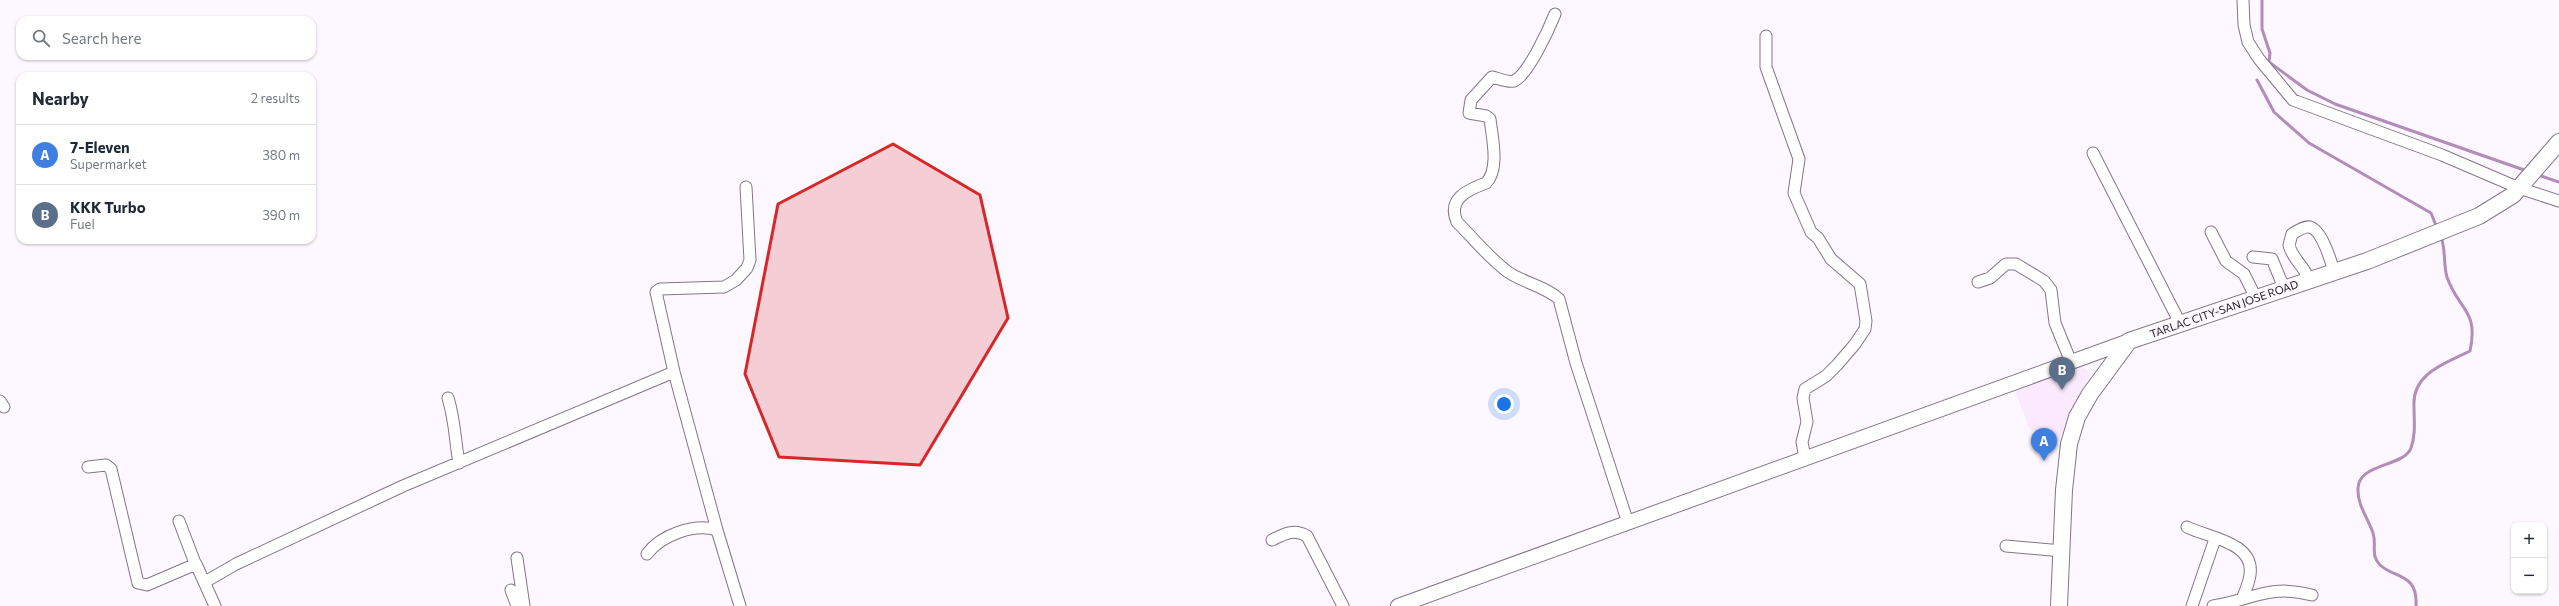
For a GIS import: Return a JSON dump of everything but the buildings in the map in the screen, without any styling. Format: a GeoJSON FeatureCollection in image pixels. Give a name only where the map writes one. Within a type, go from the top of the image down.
{"type":"FeatureCollection","features":[{"type":"Feature","properties":{"kind":"main road","name":"TARLAC CITY-SAN JOSE ROAD"},"geometry":{"type":"LineString","coordinates":[[2129,341],[2181,325],[2284,288],[2334,272],[2422,240],[2479,216],[2505,201],[2522,185],[2559,142]]}},
{"type":"Feature","properties":{"kind":"main road"},"geometry":{"type":"LineString","coordinates":[[2059,606],[2064,480],[2069,444],[2077,417],[2094,388],[2129,341]]}},
{"type":"Feature","properties":{"kind":"street"},"geometry":{"type":"LineString","coordinates":[[2243,0],[2244,25],[2248,42],[2259,59],[2293,100],[2522,185],[2559,201]]}},
{"type":"Feature","properties":{"kind":"street"},"geometry":{"type":"LineString","coordinates":[[1555,14],[1539,50],[1516,79],[1510,81],[1492,77],[1471,100],[1469,113],[1486,116],[1490,119],[1493,151],[1491,174],[1486,184],[1469,189],[1460,195],[1455,204],[1454,214],[1457,222],[1507,272],[1530,286],[1551,292],[1559,299],[1576,363],[1628,523]]}},
{"type":"Feature","properties":{"kind":"street"},"geometry":{"type":"LineString","coordinates":[[1766,36],[1766,67],[1799,159],[1794,193],[1811,232],[1818,238],[1831,259],[1860,284],[1866,321],[1865,329],[1855,344],[1837,365],[1826,376],[1805,389],[1803,398],[1807,422],[1802,442],[1805,458]]}},
{"type":"Feature","properties":{"kind":"street"},"geometry":{"type":"LineString","coordinates":[[2093,153],[2181,325]]}},
{"type":"Feature","properties":{"kind":"street"},"geometry":{"type":"LineString","coordinates":[[740,606],[717,530],[674,372],[656,292],[660,289],[724,288],[747,268],[750,260],[746,187]]}},
{"type":"Feature","properties":{"kind":"street"},"geometry":{"type":"LineString","coordinates":[[2309,280],[2303,265],[2293,256],[2289,245],[2292,234],[2304,228],[2310,227],[2315,230],[2323,243],[2334,272]]}},
{"type":"Feature","properties":{"kind":"street"},"geometry":{"type":"LineString","coordinates":[[2211,232],[2226,261],[2244,274],[2256,298]]}},
{"type":"Feature","properties":{"kind":"street"},"geometry":{"type":"LineString","coordinates":[[2253,257],[2272,259],[2284,288]]}},
{"type":"Feature","properties":{"kind":"street"},"geometry":{"type":"LineString","coordinates":[[1978,282],[1990,278],[2006,264],[2016,264],[2044,281],[2051,290],[2055,323],[2071,362]]}},
{"type":"Feature","properties":{"kind":"street"},"geometry":{"type":"LineString","coordinates":[[1398,606],[2129,341]]}},
{"type":"Feature","properties":{"kind":"street"},"geometry":{"type":"LineString","coordinates":[[205,582],[236,564],[346,512],[592,405],[674,372]]}},
{"type":"Feature","properties":{"kind":"street"},"geometry":{"type":"LineString","coordinates":[[448,398],[454,420],[455,444],[459,463]]}},
{"type":"Feature","properties":{"kind":"street"},"geometry":{"type":"LineString","coordinates":[[88,468],[106,465],[111,469],[138,583],[147,585],[195,563]]}},
{"type":"Feature","properties":{"kind":"street"},"geometry":{"type":"LineString","coordinates":[[179,521],[195,563],[215,606]]}},
{"type":"Feature","properties":{"kind":"street"},"geometry":{"type":"LineString","coordinates":[[647,554],[662,539],[682,532],[706,527],[717,530]]}},
{"type":"Feature","properties":{"kind":"street"},"geometry":{"type":"LineString","coordinates":[[2187,527],[2238,547],[2246,555],[2250,576],[2242,599]]}},
{"type":"Feature","properties":{"kind":"street"},"geometry":{"type":"LineString","coordinates":[[1272,540],[1288,532],[1300,532],[1307,536],[1343,606]]}},
{"type":"Feature","properties":{"kind":"street"},"geometry":{"type":"LineString","coordinates":[[2192,606],[2215,539]]}},
{"type":"Feature","properties":{"kind":"street"},"geometry":{"type":"LineString","coordinates":[[2006,546],[2062,551]]}},
{"type":"Feature","properties":{"kind":"street"},"geometry":{"type":"LineString","coordinates":[[517,558],[524,606]]}},
{"type":"Feature","properties":{"kind":"street"},"geometry":{"type":"LineString","coordinates":[[511,590],[517,606]]}},
{"type":"Feature","properties":{"kind":"street"},"geometry":{"type":"LineString","coordinates":[[2213,606],[2242,599],[2264,591],[2281,590],[2312,594]]}},
{"type":"Feature","properties":{"kind":"highlighted area"},"geometry":{"type":"Polygon","coordinates":[[[893,144],[980,195],[1008,318],[920,465],[779,457],[745,374],[778,204],[893,144]]]}},
{"type":"Feature","properties":{"kind":"shaded area"},"geometry":{"type":"Polygon","coordinates":[[[2079,365],[2091,373],[2058,442],[2029,428],[2015,391],[2079,365]]]}},
{"type":"Feature","properties":{"kind":"waterway"},"geometry":{"type":"LineString","coordinates":[[2262,0],[2262,29],[2270,53],[2269,62],[2307,90],[2335,104],[2527,171]]}},
{"type":"Feature","properties":{"kind":"waterway"},"geometry":{"type":"LineString","coordinates":[[2257,80],[2274,112],[2309,143],[2431,213],[2437,228]]}},
{"type":"Feature","properties":{"kind":"waterway"},"geometry":{"type":"LineString","coordinates":[[2538,175],[2559,182]]}},
{"type":"Feature","properties":{"kind":"waterway"},"geometry":{"type":"LineString","coordinates":[[2416,606],[2416,595],[2409,582],[2380,565],[2375,557],[2374,537],[2359,500],[2358,488],[2360,480],[2366,474],[2373,469],[2400,459],[2407,454],[2411,448],[2414,432],[2415,395],[2419,385],[2425,377],[2441,365],[2470,351],[2472,337],[2470,318],[2456,297],[2447,277],[2443,242],[2441,237]]}},
{"type":"Feature","properties":{"kind":"place","name":"KKK Turbo"},"geometry":{"type":"Point","coordinates":[2062,390]}},
{"type":"Feature","properties":{"kind":"place","name":"7-Eleven"},"geometry":{"type":"Point","coordinates":[2044,461]}}]}
